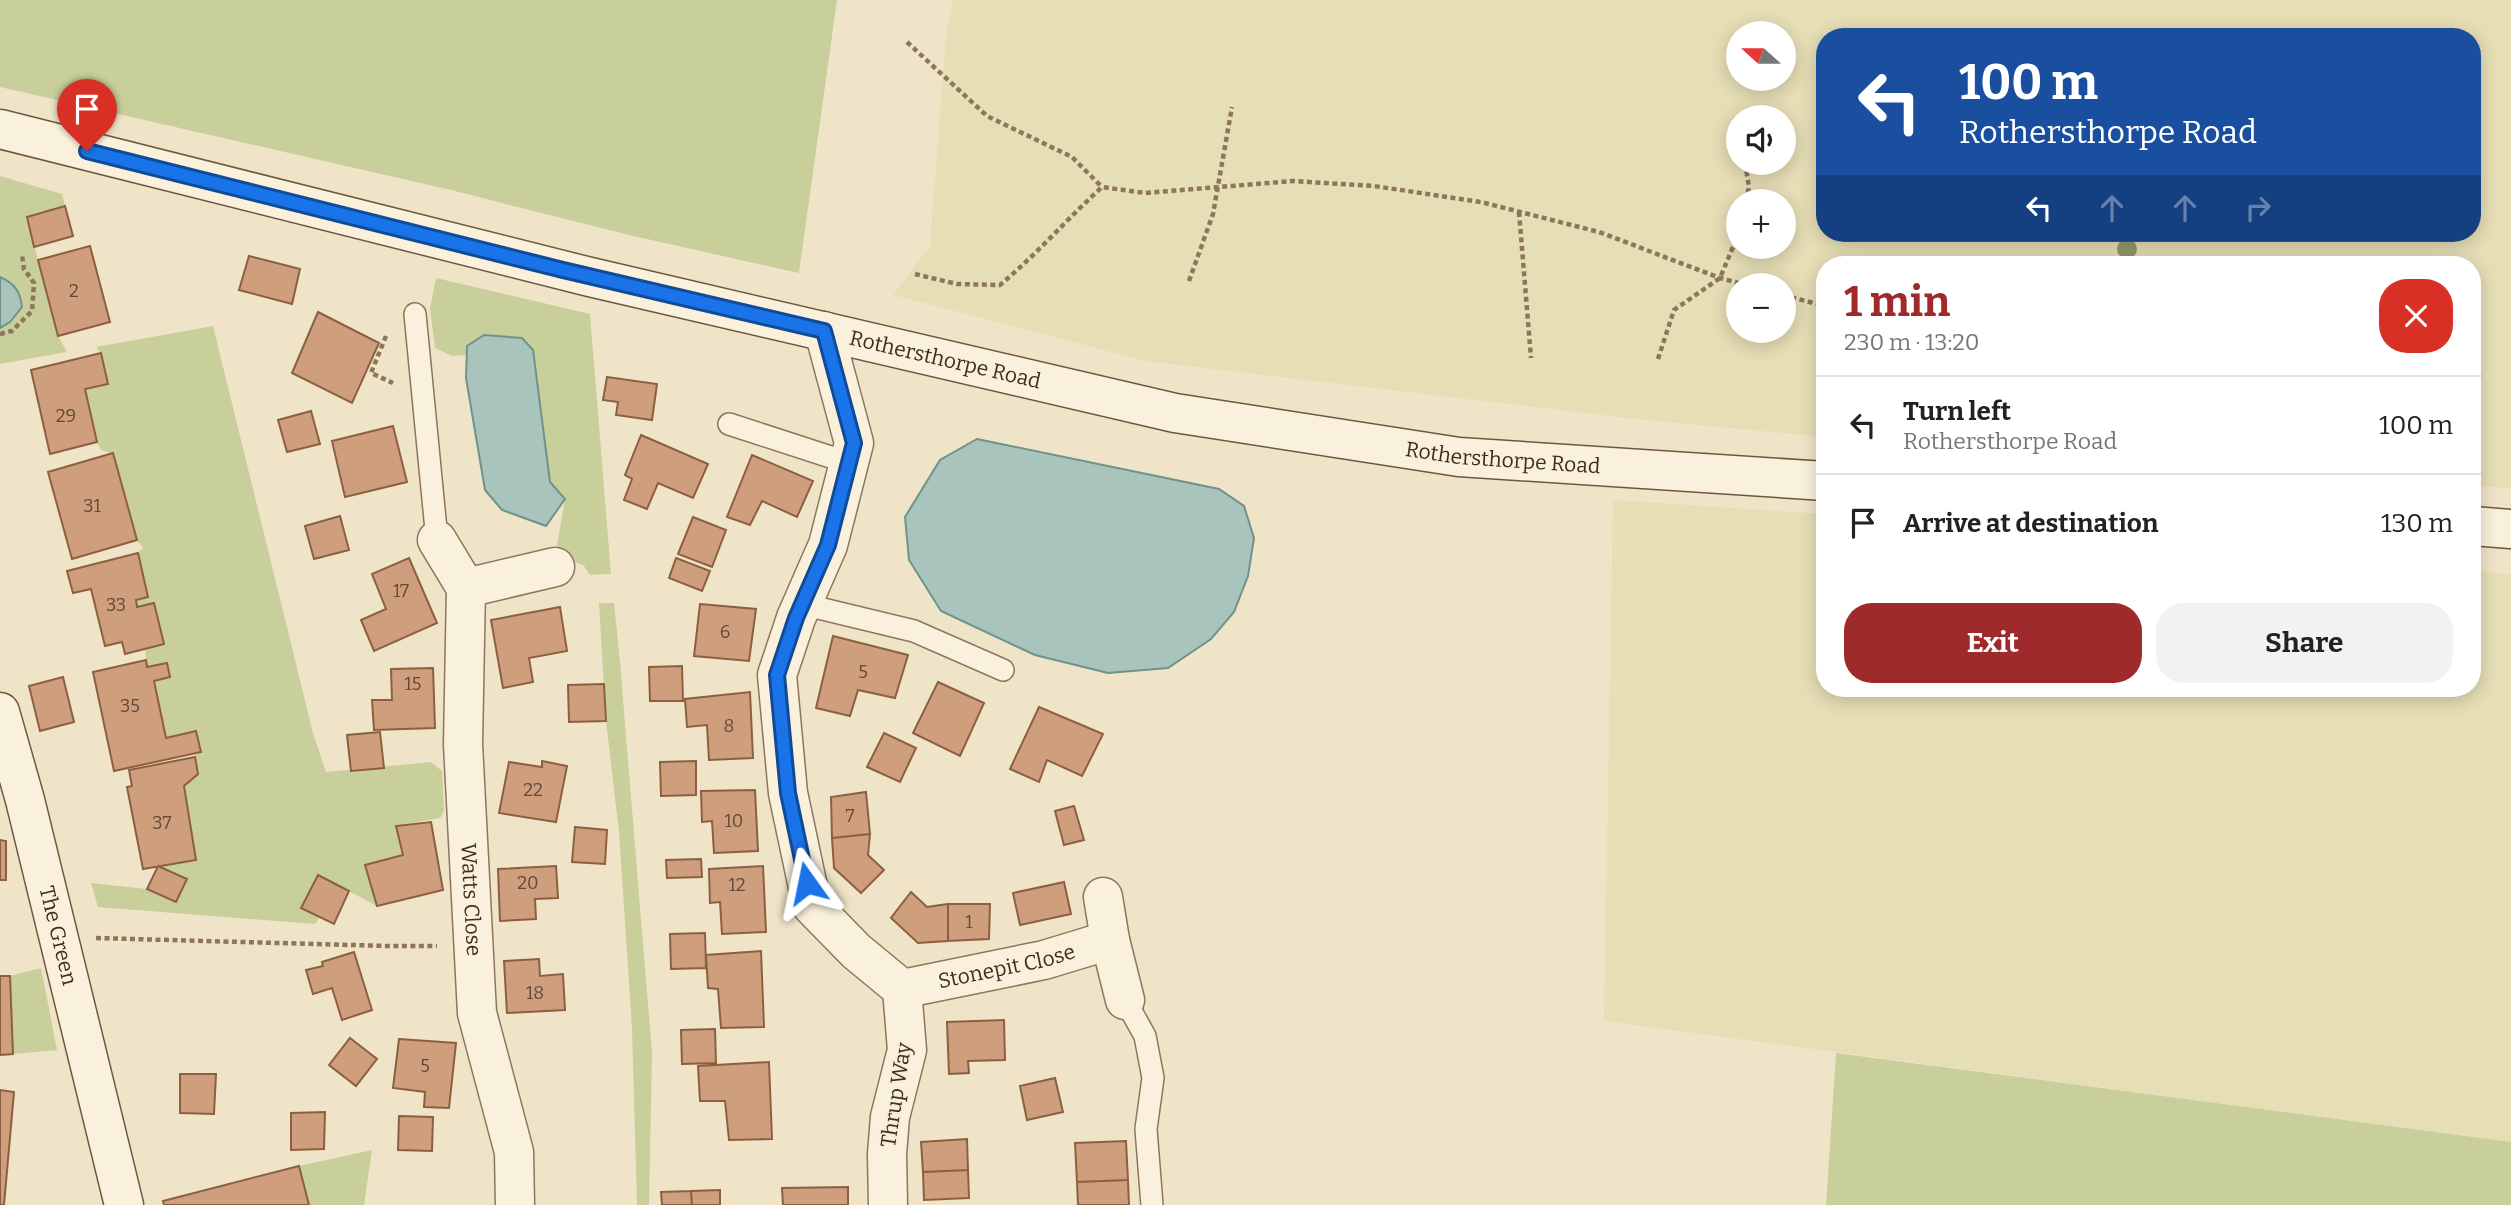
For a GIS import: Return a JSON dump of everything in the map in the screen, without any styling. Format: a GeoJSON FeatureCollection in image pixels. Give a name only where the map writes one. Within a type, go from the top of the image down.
{"type":"FeatureCollection","features":[{"type":"Feature","properties":{"kind":"street","name":"Rothersthorpe Road"},"geometry":{"type":"LineString","coordinates":[[0,129],[563,270],[1175,413],[1446,455],[1816,480]]}},
{"type":"Feature","properties":{"kind":"street"},"geometry":{"type":"LineString","coordinates":[[824,331],[854,443],[823,559],[802,604],[777,675],[788,793],[812,906],[856,951],[902,989]]}},
{"type":"Feature","properties":{"kind":"street"},"geometry":{"type":"LineString","coordinates":[[2481,527],[2511,529]]}},
{"type":"Feature","properties":{"kind":"street"},"geometry":{"type":"LineString","coordinates":[[437,540],[466,588],[555,567]]}},
{"type":"Feature","properties":{"kind":"street","name":"Watts Close"},"geometry":{"type":"LineString","coordinates":[[466,588],[463,744],[477,1013],[514,1152],[515,1205]]}},
{"type":"Feature","properties":{"kind":"street","name":"The Green"},"geometry":{"type":"LineString","coordinates":[[0,712],[12,797],[61,946],[124,1205]]}},
{"type":"Feature","properties":{"kind":"street"},"geometry":{"type":"LineString","coordinates":[[1103,897],[1110,940],[1125,1000]]}},
{"type":"Feature","properties":{"kind":"street","name":"Stonepit Close"},"geometry":{"type":"LineString","coordinates":[[902,989],[1044,960],[1110,940]]}},
{"type":"Feature","properties":{"kind":"street","name":"Thrup Way"},"geometry":{"type":"LineString","coordinates":[[888,1205],[887,1154],[890,1117],[907,1050],[902,989]]}},
{"type":"Feature","properties":{"kind":"lane"},"geometry":{"type":"LineString","coordinates":[[415,314],[437,540]]}},
{"type":"Feature","properties":{"kind":"lane"},"geometry":{"type":"LineString","coordinates":[[729,424],[849,463]]}},
{"type":"Feature","properties":{"kind":"lane"},"geometry":{"type":"LineString","coordinates":[[802,604],[914,631],[1003,670]]}},
{"type":"Feature","properties":{"kind":"lane"},"geometry":{"type":"LineString","coordinates":[[1125,1000],[1145,1036],[1153,1078],[1146,1129],[1152,1205]]}},
{"type":"Feature","properties":{"kind":"path"},"geometry":{"type":"LineString","coordinates":[[907,42],[987,116],[1072,157],[1102,187],[1145,193],[1293,181],[1374,186],[1481,202],[1600,232],[1726,280]]}},
{"type":"Feature","properties":{"kind":"path"},"geometry":{"type":"LineString","coordinates":[[1189,281],[1213,214],[1232,107]]}},
{"type":"Feature","properties":{"kind":"path"},"geometry":{"type":"LineString","coordinates":[[915,274],[957,284],[1000,285],[1032,258],[1102,187]]}},
{"type":"Feature","properties":{"kind":"path"},"geometry":{"type":"LineString","coordinates":[[1519,212],[1531,358]]}},
{"type":"Feature","properties":{"kind":"path"},"geometry":{"type":"LineString","coordinates":[[0,334],[12,331],[32,311],[34,283],[24,268],[22,255]]}},
{"type":"Feature","properties":{"kind":"path"},"geometry":{"type":"LineString","coordinates":[[1658,359],[1674,310],[1720,278],[1728,259]]}},
{"type":"Feature","properties":{"kind":"path"},"geometry":{"type":"LineString","coordinates":[[1796,298],[1816,304]]}},
{"type":"Feature","properties":{"kind":"path"},"geometry":{"type":"LineString","coordinates":[[61,946],[98,938],[388,946],[472,943]]}},
{"type":"Feature","properties":{"kind":"shaded area"},"geometry":{"type":"Polygon","coordinates":[[[953,0],[2511,0],[2511,488],[2481,486],[2481,256],[1816,256],[1816,436],[1635,419],[1146,361],[893,295],[930,246],[946,34],[953,0]]]}},
{"type":"Feature","properties":{"kind":"shaded area"},"geometry":{"type":"Polygon","coordinates":[[[1613,500],[1816,513],[1816,697],[2481,697],[2481,572],[2511,574],[2511,1142],[1604,1021],[1613,500]]]}},
{"type":"Feature","properties":{"kind":"green space"},"geometry":{"type":"Polygon","coordinates":[[[0,0],[837,0],[799,273],[0,87],[0,0]]]}},
{"type":"Feature","properties":{"kind":"green space"},"geometry":{"type":"Polygon","coordinates":[[[0,176],[62,194],[65,206],[27,218],[58,336],[67,352],[0,364],[0,176]]]}},
{"type":"Feature","properties":{"kind":"green space"},"geometry":{"type":"Polygon","coordinates":[[[436,278],[590,314],[611,574],[590,575],[584,566],[564,557],[557,545],[565,499],[550,482],[533,350],[467,346],[466,355],[452,356],[435,348],[430,308],[436,278]]]}},
{"type":"Feature","properties":{"kind":"green space"},"geometry":{"type":"Polygon","coordinates":[[[213,326],[313,733],[326,772],[431,762],[442,771],[444,811],[440,818],[396,826],[403,855],[365,865],[377,906],[318,875],[301,908],[320,917],[315,924],[98,907],[91,883],[147,889],[176,902],[158,866],[196,860],[184,786],[198,774],[195,755],[201,752],[196,731],[166,738],[154,681],[170,676],[166,663],[147,667],[145,649],[164,644],[137,607],[136,600],[148,596],[138,553],[143,548],[137,540],[113,454],[101,450],[97,442],[85,389],[107,384],[101,353],[96,347],[213,326]]]}},
{"type":"Feature","properties":{"kind":"green space"},"geometry":{"type":"Polygon","coordinates":[[[599,603],[614,603],[620,662],[652,1053],[649,1205],[637,1205],[632,1028],[619,832],[606,721],[599,603]]]}},
{"type":"Feature","properties":{"kind":"green space"},"geometry":{"type":"Polygon","coordinates":[[[41,968],[57,1050],[13,1054],[10,976],[41,968]]]}},
{"type":"Feature","properties":{"kind":"green space"},"geometry":{"type":"Polygon","coordinates":[[[1836,1053],[2511,1142],[2511,1205],[1826,1205],[1836,1053]]]}},
{"type":"Feature","properties":{"kind":"green space"},"geometry":{"type":"Polygon","coordinates":[[[372,1150],[364,1205],[309,1205],[299,1166],[372,1150]]]}},
{"type":"Feature","properties":{"kind":"water"},"geometry":{"type":"Polygon","coordinates":[[[0,277],[16,289],[22,307],[10,322],[0,328],[0,277]]]}},
{"type":"Feature","properties":{"kind":"water"},"geometry":{"type":"Polygon","coordinates":[[[484,335],[522,338],[533,350],[550,482],[565,499],[546,526],[502,510],[485,490],[466,378],[467,346],[484,335]]]}},
{"type":"Feature","properties":{"kind":"water"},"geometry":{"type":"Polygon","coordinates":[[[977,439],[1219,489],[1244,506],[1254,538],[1248,576],[1234,612],[1211,639],[1168,668],[1108,673],[1035,655],[941,611],[909,560],[905,517],[940,460],[977,439]]]}},
{"type":"Feature","properties":{"kind":"building"},"geometry":{"type":"Polygon","coordinates":[[[65,206],[73,236],[34,247],[27,217],[65,206]]]}},
{"type":"Feature","properties":{"kind":"building"},"geometry":{"type":"Polygon","coordinates":[[[90,246],[110,322],[58,336],[38,260],[90,246]]]}},
{"type":"Feature","properties":{"kind":"building"},"geometry":{"type":"Polygon","coordinates":[[[249,256],[300,269],[292,304],[239,290],[249,256]]]}},
{"type":"Feature","properties":{"kind":"building"},"geometry":{"type":"Polygon","coordinates":[[[318,312],[379,343],[352,403],[292,373],[318,312]]]}},
{"type":"Feature","properties":{"kind":"building"},"geometry":{"type":"Polygon","coordinates":[[[101,353],[108,384],[85,389],[97,442],[50,454],[31,370],[101,353]]]}},
{"type":"Feature","properties":{"kind":"building"},"geometry":{"type":"Polygon","coordinates":[[[607,377],[657,384],[652,420],[616,415],[618,402],[603,400],[607,377]]]}},
{"type":"Feature","properties":{"kind":"building"},"geometry":{"type":"Polygon","coordinates":[[[311,411],[320,444],[287,452],[278,420],[311,411]]]}},
{"type":"Feature","properties":{"kind":"building"},"geometry":{"type":"Polygon","coordinates":[[[393,426],[407,482],[345,497],[332,441],[393,426]]]}},
{"type":"Feature","properties":{"kind":"building"},"geometry":{"type":"Polygon","coordinates":[[[641,435],[708,464],[693,498],[658,483],[647,509],[624,500],[632,479],[625,475],[641,435]]]}},
{"type":"Feature","properties":{"kind":"building"},"geometry":{"type":"Polygon","coordinates":[[[113,453],[137,540],[72,559],[48,472],[113,453]]]}},
{"type":"Feature","properties":{"kind":"building"},"geometry":{"type":"Polygon","coordinates":[[[752,455],[813,481],[797,517],[762,501],[750,525],[727,517],[752,455]]]}},
{"type":"Feature","properties":{"kind":"building"},"geometry":{"type":"Polygon","coordinates":[[[340,516],[349,550],[314,559],[305,526],[340,516]]]}},
{"type":"Feature","properties":{"kind":"building"},"geometry":{"type":"Polygon","coordinates":[[[693,517],[726,530],[712,567],[678,554],[693,517]]]}},
{"type":"Feature","properties":{"kind":"building"},"geometry":{"type":"Polygon","coordinates":[[[138,553],[148,597],[136,600],[137,607],[154,603],[164,644],[125,654],[122,642],[105,646],[91,589],[73,593],[67,571],[138,553]]]}},
{"type":"Feature","properties":{"kind":"building"},"geometry":{"type":"Polygon","coordinates":[[[409,558],[437,623],[374,651],[361,620],[386,609],[372,574],[409,558]]]}},
{"type":"Feature","properties":{"kind":"building"},"geometry":{"type":"Polygon","coordinates":[[[676,558],[710,571],[702,591],[669,578],[676,558]]]}},
{"type":"Feature","properties":{"kind":"building"},"geometry":{"type":"Polygon","coordinates":[[[700,604],[756,609],[749,661],[694,656],[700,604]]]}},
{"type":"Feature","properties":{"kind":"building"},"geometry":{"type":"Polygon","coordinates":[[[560,607],[567,651],[529,658],[533,682],[503,688],[491,620],[560,607]]]}},
{"type":"Feature","properties":{"kind":"building"},"geometry":{"type":"Polygon","coordinates":[[[833,636],[908,655],[895,698],[858,690],[850,716],[816,708],[833,636]]]}},
{"type":"Feature","properties":{"kind":"building"},"geometry":{"type":"Polygon","coordinates":[[[146,660],[147,667],[167,663],[170,677],[154,681],[166,738],[196,731],[201,752],[114,771],[93,672],[146,660]]]}},
{"type":"Feature","properties":{"kind":"building"},"geometry":{"type":"Polygon","coordinates":[[[682,666],[683,701],[650,701],[649,667],[682,666]]]}},
{"type":"Feature","properties":{"kind":"building"},"geometry":{"type":"Polygon","coordinates":[[[433,668],[435,728],[374,730],[372,700],[392,700],[391,669],[433,668]]]}},
{"type":"Feature","properties":{"kind":"building"},"geometry":{"type":"Polygon","coordinates":[[[63,677],[74,722],[40,731],[29,686],[63,677]]]}},
{"type":"Feature","properties":{"kind":"building"},"geometry":{"type":"Polygon","coordinates":[[[938,682],[984,703],[960,756],[913,733],[938,682]]]}},
{"type":"Feature","properties":{"kind":"building"},"geometry":{"type":"Polygon","coordinates":[[[604,684],[606,721],[569,722],[568,685],[604,684]]]}},
{"type":"Feature","properties":{"kind":"building"},"geometry":{"type":"Polygon","coordinates":[[[750,692],[753,758],[709,760],[707,725],[687,727],[685,699],[750,692]]]}},
{"type":"Feature","properties":{"kind":"building"},"geometry":{"type":"Polygon","coordinates":[[[1039,707],[1103,734],[1082,776],[1047,760],[1039,782],[1010,769],[1039,707]]]}},
{"type":"Feature","properties":{"kind":"building"},"geometry":{"type":"Polygon","coordinates":[[[380,732],[384,768],[351,771],[347,735],[380,732]]]}},
{"type":"Feature","properties":{"kind":"building"},"geometry":{"type":"Polygon","coordinates":[[[884,733],[916,748],[900,782],[867,767],[884,733]]]}},
{"type":"Feature","properties":{"kind":"building"},"geometry":{"type":"Polygon","coordinates":[[[195,757],[198,774],[184,786],[196,860],[143,869],[127,787],[132,786],[129,770],[195,757]]]}},
{"type":"Feature","properties":{"kind":"building"},"geometry":{"type":"Polygon","coordinates":[[[542,761],[567,766],[556,822],[499,813],[509,762],[542,767],[542,761]]]}},
{"type":"Feature","properties":{"kind":"building"},"geometry":{"type":"Polygon","coordinates":[[[696,761],[696,795],[661,796],[660,762],[696,761]]]}},
{"type":"Feature","properties":{"kind":"building"},"geometry":{"type":"Polygon","coordinates":[[[755,790],[758,851],[714,853],[712,821],[702,822],[701,791],[755,790]]]}},
{"type":"Feature","properties":{"kind":"building"},"geometry":{"type":"Polygon","coordinates":[[[866,792],[870,834],[832,838],[831,797],[866,792]]]}},
{"type":"Feature","properties":{"kind":"building"},"geometry":{"type":"Polygon","coordinates":[[[1074,806],[1084,840],[1064,845],[1055,811],[1074,806]]]}},
{"type":"Feature","properties":{"kind":"building"},"geometry":{"type":"Polygon","coordinates":[[[431,822],[443,890],[377,906],[365,865],[403,855],[396,826],[431,822]]]}},
{"type":"Feature","properties":{"kind":"building"},"geometry":{"type":"Polygon","coordinates":[[[575,827],[607,830],[605,864],[572,862],[575,827]]]}},
{"type":"Feature","properties":{"kind":"building"},"geometry":{"type":"Polygon","coordinates":[[[870,834],[868,855],[884,870],[861,893],[834,868],[832,838],[870,834]]]}},
{"type":"Feature","properties":{"kind":"building"},"geometry":{"type":"Polygon","coordinates":[[[0,840],[6,841],[6,880],[0,880],[0,840]]]}},
{"type":"Feature","properties":{"kind":"building"},"geometry":{"type":"Polygon","coordinates":[[[701,859],[702,877],[667,878],[666,860],[701,859]]]}},
{"type":"Feature","properties":{"kind":"building"},"geometry":{"type":"Polygon","coordinates":[[[158,866],[187,879],[176,902],[147,889],[158,866]]]}},
{"type":"Feature","properties":{"kind":"building"},"geometry":{"type":"Polygon","coordinates":[[[556,866],[558,898],[535,899],[536,919],[500,921],[498,869],[556,866]]]}},
{"type":"Feature","properties":{"kind":"building"},"geometry":{"type":"Polygon","coordinates":[[[763,866],[766,932],[722,934],[720,902],[710,903],[709,869],[763,866]]]}},
{"type":"Feature","properties":{"kind":"building"},"geometry":{"type":"Polygon","coordinates":[[[318,875],[349,891],[334,924],[301,908],[318,875]]]}},
{"type":"Feature","properties":{"kind":"building"},"geometry":{"type":"Polygon","coordinates":[[[1064,882],[1071,914],[1020,925],[1013,893],[1064,882]]]}},
{"type":"Feature","properties":{"kind":"building"},"geometry":{"type":"Polygon","coordinates":[[[911,892],[927,907],[948,904],[948,941],[918,943],[891,918],[911,892]]]}},
{"type":"Feature","properties":{"kind":"building"},"geometry":{"type":"Polygon","coordinates":[[[948,904],[990,904],[989,939],[948,941],[948,904]]]}},
{"type":"Feature","properties":{"kind":"building"},"geometry":{"type":"Polygon","coordinates":[[[705,933],[706,968],[671,969],[670,934],[705,933]]]}},
{"type":"Feature","properties":{"kind":"building"},"geometry":{"type":"Polygon","coordinates":[[[761,951],[764,1027],[721,1028],[718,989],[708,988],[706,955],[761,951]]]}},
{"type":"Feature","properties":{"kind":"building"},"geometry":{"type":"Polygon","coordinates":[[[354,952],[372,1010],[342,1020],[332,988],[313,994],[306,970],[323,966],[322,962],[354,952]]]}},
{"type":"Feature","properties":{"kind":"building"},"geometry":{"type":"Polygon","coordinates":[[[539,959],[540,976],[563,974],[565,1010],[507,1013],[504,961],[539,959]]]}},
{"type":"Feature","properties":{"kind":"building"},"geometry":{"type":"Polygon","coordinates":[[[0,976],[10,976],[13,1054],[0,1055],[0,976]]]}},
{"type":"Feature","properties":{"kind":"building"},"geometry":{"type":"Polygon","coordinates":[[[1004,1020],[1005,1060],[968,1061],[969,1073],[949,1074],[947,1022],[1004,1020]]]}},
{"type":"Feature","properties":{"kind":"building"},"geometry":{"type":"Polygon","coordinates":[[[715,1029],[716,1063],[682,1064],[681,1030],[715,1029]]]}},
{"type":"Feature","properties":{"kind":"building"},"geometry":{"type":"Polygon","coordinates":[[[350,1038],[377,1059],[356,1086],[329,1065],[350,1038]]]}},
{"type":"Feature","properties":{"kind":"building"},"geometry":{"type":"Polygon","coordinates":[[[399,1039],[456,1043],[449,1108],[424,1107],[425,1092],[393,1088],[399,1039]]]}},
{"type":"Feature","properties":{"kind":"building"},"geometry":{"type":"Polygon","coordinates":[[[769,1062],[772,1139],[729,1140],[725,1101],[700,1101],[698,1066],[769,1062]]]}},
{"type":"Feature","properties":{"kind":"building"},"geometry":{"type":"Polygon","coordinates":[[[180,1074],[216,1074],[214,1114],[180,1113],[180,1074]]]}},
{"type":"Feature","properties":{"kind":"building"},"geometry":{"type":"Polygon","coordinates":[[[1055,1078],[1063,1112],[1027,1120],[1020,1086],[1055,1078]]]}},
{"type":"Feature","properties":{"kind":"building"},"geometry":{"type":"Polygon","coordinates":[[[0,1090],[14,1092],[4,1205],[0,1205],[0,1090]]]}},
{"type":"Feature","properties":{"kind":"building"},"geometry":{"type":"Polygon","coordinates":[[[325,1112],[324,1149],[291,1150],[291,1113],[325,1112]]]}},
{"type":"Feature","properties":{"kind":"building"},"geometry":{"type":"Polygon","coordinates":[[[399,1116],[433,1117],[432,1151],[398,1150],[399,1116]]]}},
{"type":"Feature","properties":{"kind":"building"},"geometry":{"type":"Polygon","coordinates":[[[967,1139],[968,1170],[923,1172],[921,1142],[967,1139]]]}},
{"type":"Feature","properties":{"kind":"building"},"geometry":{"type":"Polygon","coordinates":[[[1126,1141],[1128,1180],[1077,1182],[1075,1143],[1126,1141]]]}},
{"type":"Feature","properties":{"kind":"building"},"geometry":{"type":"Polygon","coordinates":[[[299,1166],[309,1205],[164,1205],[163,1201],[299,1166]]]}},
{"type":"Feature","properties":{"kind":"building"},"geometry":{"type":"Polygon","coordinates":[[[968,1170],[969,1198],[924,1200],[923,1172],[968,1170]]]}},
{"type":"Feature","properties":{"kind":"building"},"geometry":{"type":"Polygon","coordinates":[[[1128,1180],[1129,1205],[1078,1205],[1077,1182],[1128,1180]]]}},
{"type":"Feature","properties":{"kind":"building"},"geometry":{"type":"Polygon","coordinates":[[[848,1187],[848,1205],[783,1205],[782,1188],[848,1187]]]}},
{"type":"Feature","properties":{"kind":"building"},"geometry":{"type":"Polygon","coordinates":[[[720,1190],[720,1205],[692,1205],[691,1191],[720,1190]]]}},
{"type":"Feature","properties":{"kind":"building"},"geometry":{"type":"Polygon","coordinates":[[[691,1191],[692,1205],[662,1205],[661,1192],[691,1191]]]}},
{"type":"Feature","properties":{"kind":"route"},"geometry":{"type":"LineString","coordinates":[[87,151],[563,270],[824,331],[854,443],[828,545],[796,618],[777,675],[788,793],[807,883]]}}]}
